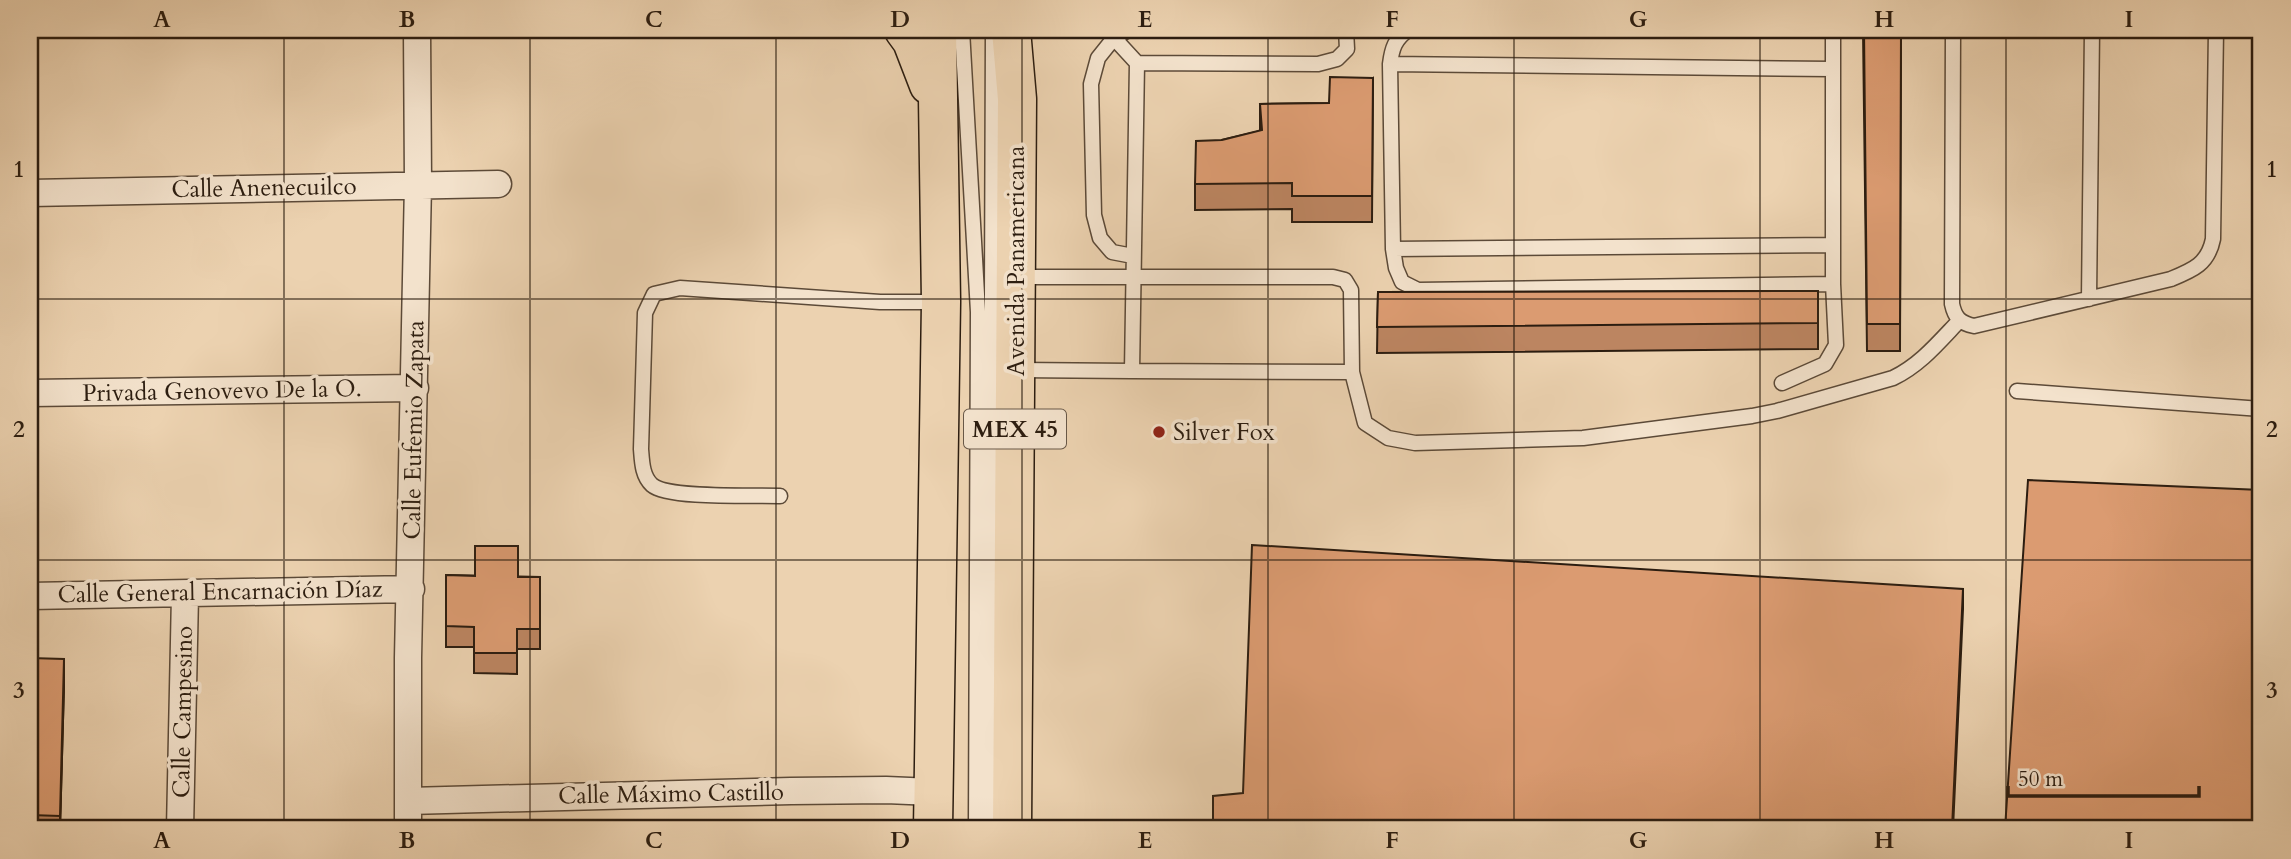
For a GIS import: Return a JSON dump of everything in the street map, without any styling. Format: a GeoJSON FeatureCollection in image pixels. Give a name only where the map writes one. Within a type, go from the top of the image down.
{"type":"FeatureCollection","features":[{"type":"Feature","properties":{"kind":"main road"},"geometry":{"type":"LineString","coordinates":[[904,30],[912,41],[937,108]]}},
{"type":"Feature","properties":{"kind":"main road","name":"MEX 45"},"geometry":{"type":"LineString","coordinates":[[933,811],[941,302],[937,30]]}},
{"type":"Feature","properties":{"kind":"main road","name":"Avenida Panamericana"},"geometry":{"type":"LineString","coordinates":[[1011,30],[1017,99],[1012,829]]}},
{"type":"Feature","properties":{"kind":"main road"},"geometry":{"type":"LineString","coordinates":[[1017,99],[1032,41],[1038,30]]}},
{"type":"Feature","properties":{"kind":"street","name":"Calle Eufemio Zapata"},"geometry":{"type":"LineString","coordinates":[[408,829],[408,658],[418,184],[417,30]]}},
{"type":"Feature","properties":{"kind":"street","name":"Calle Anenecuilco"},"geometry":{"type":"LineString","coordinates":[[30,193],[498,184]]}},
{"type":"Feature","properties":{"kind":"street","name":"Privada Genovevo De la O."},"geometry":{"type":"LineString","coordinates":[[30,393],[415,388]]}},
{"type":"Feature","properties":{"kind":"street","name":"Calle General Encarnación Díaz"},"geometry":{"type":"LineString","coordinates":[[30,596],[411,589]]}},
{"type":"Feature","properties":{"kind":"street","name":"Calle Campesino"},"geometry":{"type":"LineString","coordinates":[[180,829],[186,595]]}},
{"type":"Feature","properties":{"kind":"street","name":"Calle Máximo Castillo"},"geometry":{"type":"LineString","coordinates":[[409,801],[886,790],[933,811]]}},
{"type":"Feature","properties":{"kind":"lane"},"geometry":{"type":"LineString","coordinates":[[962,30],[978,312],[976,829]]}},
{"type":"Feature","properties":{"kind":"lane"},"geometry":{"type":"LineString","coordinates":[[990,829],[993,30]]}},
{"type":"Feature","properties":{"kind":"lane"},"geometry":{"type":"LineString","coordinates":[[1128,30],[1114,38],[1098,58],[1091,84],[1094,215],[1100,238],[1112,252],[1133,256]]}},
{"type":"Feature","properties":{"kind":"lane"},"geometry":{"type":"LineString","coordinates":[[1137,63],[1318,64],[1337,59],[1347,48],[1346,30]]}},
{"type":"Feature","properties":{"kind":"lane"},"geometry":{"type":"LineString","coordinates":[[1408,30],[1398,37],[1392,48],[1390,64],[1393,249],[1396,268],[1402,282],[1418,290],[1833,284]]}},
{"type":"Feature","properties":{"kind":"lane"},"geometry":{"type":"LineString","coordinates":[[1782,383],[1825,365],[1836,345],[1833,284],[1833,30]]}},
{"type":"Feature","properties":{"kind":"lane"},"geometry":{"type":"LineString","coordinates":[[1953,30],[1952,304],[1959,321],[1974,326],[2180,275],[2197,267],[2210,253],[2213,239],[2216,30]]}},
{"type":"Feature","properties":{"kind":"lane"},"geometry":{"type":"LineString","coordinates":[[2088,299],[2092,30]]}},
{"type":"Feature","properties":{"kind":"lane"},"geometry":{"type":"LineString","coordinates":[[1114,38],[1137,63],[1132,371]]}},
{"type":"Feature","properties":{"kind":"lane"},"geometry":{"type":"LineString","coordinates":[[1390,64],[1832,69]]}},
{"type":"Feature","properties":{"kind":"lane"},"geometry":{"type":"LineString","coordinates":[[1393,249],[1833,245]]}},
{"type":"Feature","properties":{"kind":"lane"},"geometry":{"type":"LineString","coordinates":[[1015,277],[1333,277],[1345,280],[1351,290],[1352,372],[1365,423],[1388,438],[1415,443],[1583,438],[1777,411],[1893,379],[1922,360],[1959,321]]}},
{"type":"Feature","properties":{"kind":"lane"},"geometry":{"type":"LineString","coordinates":[[780,496],[680,494],[661,491],[650,483],[643,470],[641,449],[645,313],[654,294],[680,288],[880,302],[941,302]]}},
{"type":"Feature","properties":{"kind":"lane"},"geometry":{"type":"LineString","coordinates":[[1016,370],[1352,372]]}},
{"type":"Feature","properties":{"kind":"lane"},"geometry":{"type":"LineString","coordinates":[[2017,391],[2261,409]]}},
{"type":"Feature","properties":{"kind":"building"},"geometry":{"type":"Polygon","coordinates":[[[1864,30],[1901,30],[1900,324],[1867,324],[1864,30]]]}},
{"type":"Feature","properties":{"kind":"building"},"geometry":{"type":"Polygon","coordinates":[[[1330,77],[1373,78],[1372,196],[1292,196],[1292,183],[1195,184],[1196,141],[1222,140],[1262,130],[1260,104],[1329,103],[1330,77]]]}},
{"type":"Feature","properties":{"kind":"building"},"geometry":{"type":"Polygon","coordinates":[[[1818,291],[1818,323],[1377,327],[1378,292],[1818,291]]]}},
{"type":"Feature","properties":{"kind":"building"},"geometry":{"type":"Polygon","coordinates":[[[2028,480],[2261,490],[2261,829],[2005,829],[2028,480]]]}},
{"type":"Feature","properties":{"kind":"building"},"geometry":{"type":"Polygon","coordinates":[[[1252,545],[1963,589],[1952,829],[1213,829],[1213,796],[1243,793],[1252,545]]]}},
{"type":"Feature","properties":{"kind":"building"},"geometry":{"type":"Polygon","coordinates":[[[475,546],[518,546],[518,577],[540,577],[540,629],[517,629],[517,653],[474,653],[474,627],[446,626],[446,575],[475,576],[475,546]]]}},
{"type":"Feature","properties":{"kind":"building"},"geometry":{"type":"Polygon","coordinates":[[[30,658],[64,659],[60,816],[30,815],[30,658]]]}},
{"type":"Feature","properties":{"kind":"place","name":"Silver Fox"},"geometry":{"type":"Point","coordinates":[1159,432]}}]}
